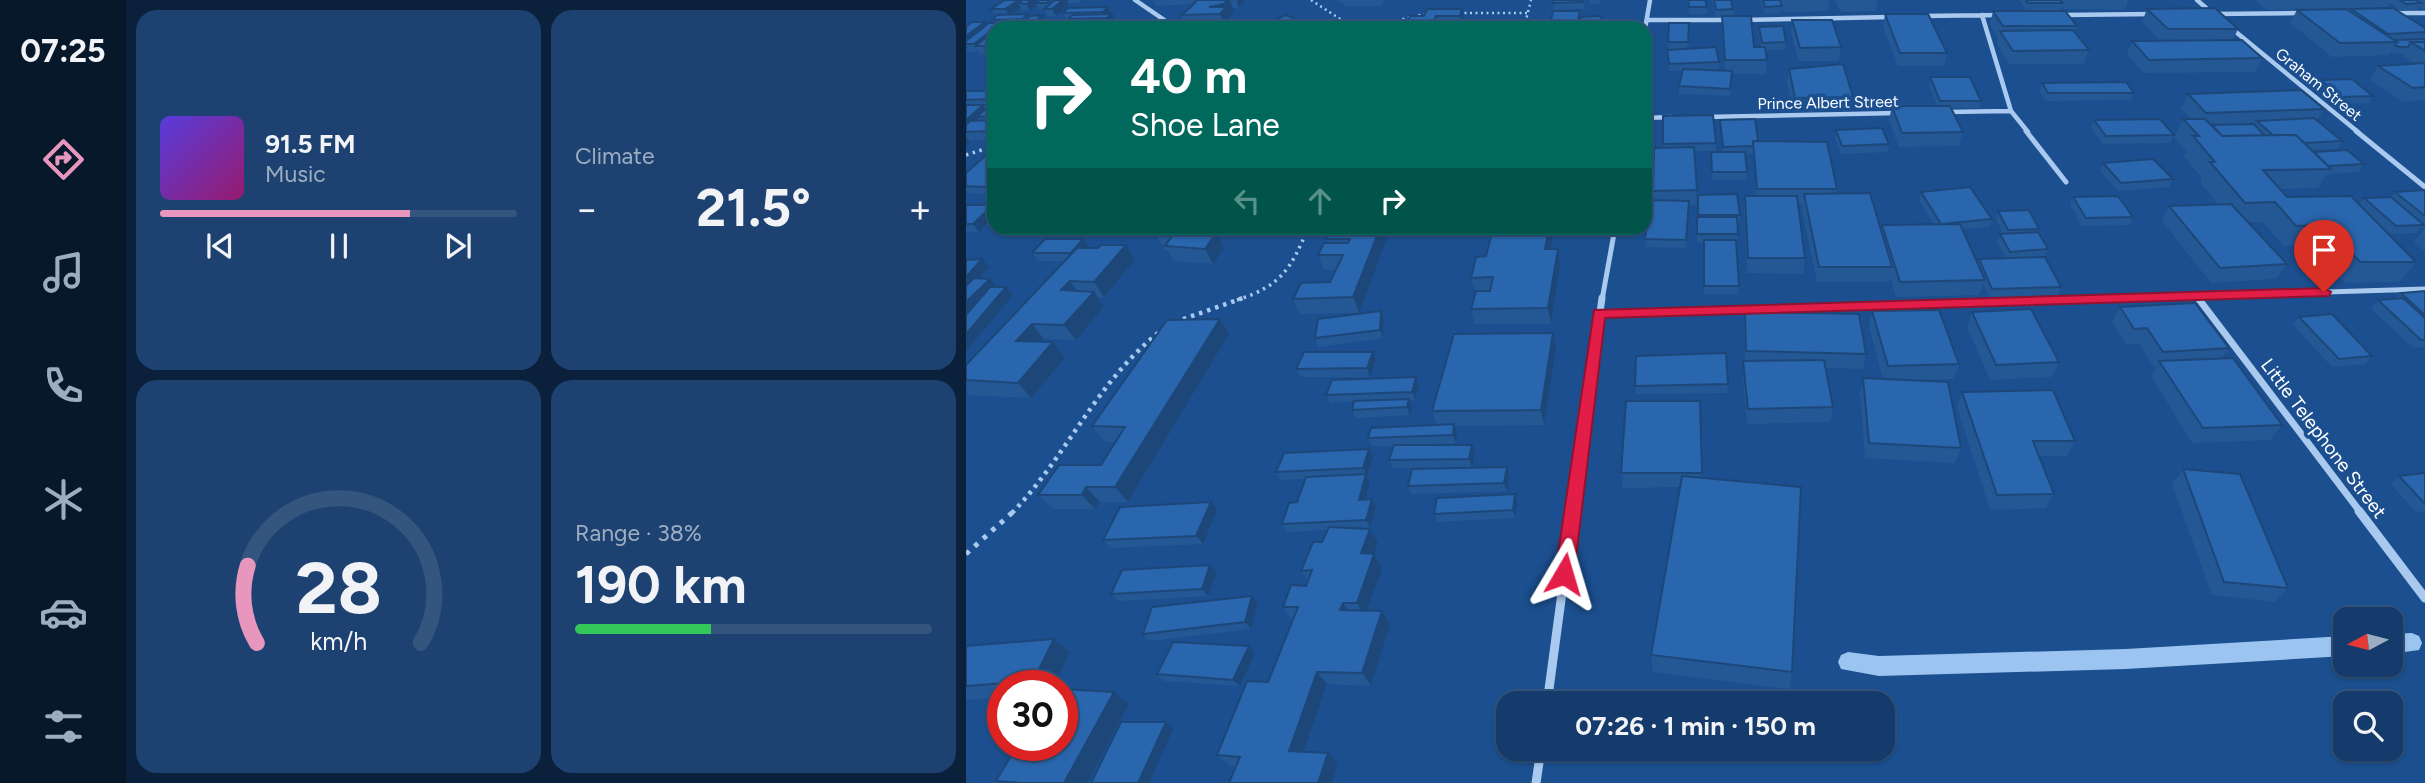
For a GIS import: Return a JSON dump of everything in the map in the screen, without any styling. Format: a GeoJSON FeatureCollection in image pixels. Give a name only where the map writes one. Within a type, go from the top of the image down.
{"type":"FeatureCollection","features":[{"type":"Feature","properties":{"kind":"street"},"geometry":{"type":"LineString","coordinates":[[1135,0],[1165,21]]}},
{"type":"Feature","properties":{"kind":"street"},"geometry":{"type":"LineString","coordinates":[[1650,0],[1647,20],[1902,17]]}},
{"type":"Feature","properties":{"kind":"street","name":"Graham Street"},"geometry":{"type":"LineString","coordinates":[[2197,0],[2425,187]]}},
{"type":"Feature","properties":{"kind":"street"},"geometry":{"type":"LineString","coordinates":[[2200,14],[2306,13]]}},
{"type":"Feature","properties":{"kind":"street"},"geometry":{"type":"LineString","coordinates":[[2385,13],[2425,13]]}},
{"type":"Feature","properties":{"kind":"street"},"geometry":{"type":"LineString","coordinates":[[2050,15],[2159,14]]}},
{"type":"Feature","properties":{"kind":"street"},"geometry":{"type":"LineString","coordinates":[[1982,15],[2011,111],[2066,182]]}},
{"type":"Feature","properties":{"kind":"street"},"geometry":{"type":"LineString","coordinates":[[1915,16],[2010,15]]}},
{"type":"Feature","properties":{"kind":"street"},"geometry":{"type":"LineString","coordinates":[[1943,112],[2011,111]]}},
{"type":"Feature","properties":{"kind":"street","name":"Prince Albert Street"},"geometry":{"type":"LineString","coordinates":[[1699,117],[1903,113]]}},
{"type":"Feature","properties":{"kind":"street"},"geometry":{"type":"LineString","coordinates":[[1652,118],[1686,117]]}},
{"type":"Feature","properties":{"kind":"street"},"geometry":{"type":"LineString","coordinates":[[1549,691],[1599,314],[1614,235]]}},
{"type":"Feature","properties":{"kind":"street"},"geometry":{"type":"LineString","coordinates":[[1599,314],[2425,289]]}},
{"type":"Feature","properties":{"kind":"street","name":"Little Telephone Street"},"geometry":{"type":"LineString","coordinates":[[2197,298],[2425,598]]}},
{"type":"Feature","properties":{"kind":"street"},"geometry":{"type":"LineString","coordinates":[[1536,783],[1539,761]]}},
{"type":"Feature","properties":{"kind":"path"},"geometry":{"type":"LineString","coordinates":[[1311,0],[1343,21]]}},
{"type":"Feature","properties":{"kind":"path"},"geometry":{"type":"LineString","coordinates":[[1526,21],[1531,0]]}},
{"type":"Feature","properties":{"kind":"path"},"geometry":{"type":"LineString","coordinates":[[1390,21],[1438,13]]}},
{"type":"Feature","properties":{"kind":"path"},"geometry":{"type":"LineString","coordinates":[[1451,13],[1528,13]]}},
{"type":"Feature","properties":{"kind":"path"},"geometry":{"type":"LineString","coordinates":[[966,155],[987,148]]}},
{"type":"Feature","properties":{"kind":"path"},"geometry":{"type":"LineString","coordinates":[[966,554],[1024,503],[1139,344],[1191,313],[1266,291],[1293,262],[1305,235]]}},
{"type":"Feature","properties":{"kind":"building"},"geometry":{"type":"Polygon","coordinates":[[[1005,0],[1019,0],[1005,9],[991,9],[1005,0]]]}},
{"type":"Feature","properties":{"kind":"building"},"geometry":{"type":"Polygon","coordinates":[[[1032,0],[1026,4],[1018,3],[1032,0]]]}},
{"type":"Feature","properties":{"kind":"building"},"geometry":{"type":"Polygon","coordinates":[[[1039,0],[1050,0],[1047,3],[1035,3],[1039,0]]]}},
{"type":"Feature","properties":{"kind":"building"},"geometry":{"type":"Polygon","coordinates":[[[1055,0],[1063,0],[1052,9],[1044,9],[1055,0]]]}},
{"type":"Feature","properties":{"kind":"building"},"geometry":{"type":"Polygon","coordinates":[[[1197,0],[1227,0],[1224,4],[1209,7],[1226,7],[1220,14],[1181,15],[1197,0]]]}},
{"type":"Feature","properties":{"kind":"building"},"geometry":{"type":"Polygon","coordinates":[[[1554,0],[1583,0],[1583,2],[1553,3],[1554,0]]]}},
{"type":"Feature","properties":{"kind":"building"},"geometry":{"type":"Polygon","coordinates":[[[1688,0],[1705,0],[1707,7],[1689,7],[1688,0]]]}},
{"type":"Feature","properties":{"kind":"building"},"geometry":{"type":"Polygon","coordinates":[[[1714,0],[1731,0],[1733,9],[1716,10],[1714,0]]]}},
{"type":"Feature","properties":{"kind":"building"},"geometry":{"type":"Polygon","coordinates":[[[1763,0],[1780,0],[1782,6],[1765,7],[1763,0]]]}},
{"type":"Feature","properties":{"kind":"building"},"geometry":{"type":"Polygon","coordinates":[[[2026,0],[2060,0],[2063,3],[2028,3],[2026,0]]]}},
{"type":"Feature","properties":{"kind":"building"},"geometry":{"type":"Polygon","coordinates":[[[2400,0],[2416,0],[2421,3],[2406,4],[2400,0]]]}},
{"type":"Feature","properties":{"kind":"building"},"geometry":{"type":"Polygon","coordinates":[[[1108,7],[1103,12],[1063,13],[1068,8],[1108,7]]]}},
{"type":"Feature","properties":{"kind":"building"},"geometry":{"type":"Polygon","coordinates":[[[2215,8],[2238,29],[2168,29],[2147,9],[2215,8]]]}},
{"type":"Feature","properties":{"kind":"building"},"geometry":{"type":"Polygon","coordinates":[[[2393,8],[2425,28],[2425,32],[2388,34],[2351,9],[2393,8]]]}},
{"type":"Feature","properties":{"kind":"building"},"geometry":{"type":"Polygon","coordinates":[[[1427,9],[1462,9],[1460,16],[1436,16],[1434,21],[1408,21],[1410,16],[1424,16],[1427,9]]]}},
{"type":"Feature","properties":{"kind":"building"},"geometry":{"type":"Polygon","coordinates":[[[2346,9],[2397,42],[2340,43],[2297,10],[2346,9]]]}},
{"type":"Feature","properties":{"kind":"building"},"geometry":{"type":"Polygon","coordinates":[[[1553,11],[1580,11],[1578,21],[1551,21],[1553,11]]]}},
{"type":"Feature","properties":{"kind":"building"},"geometry":{"type":"Polygon","coordinates":[[[1993,11],[2065,11],[2077,26],[2003,26],[1993,11]]]}},
{"type":"Feature","properties":{"kind":"building"},"geometry":{"type":"Polygon","coordinates":[[[1028,14],[1022,19],[992,20],[997,15],[1028,14]]]}},
{"type":"Feature","properties":{"kind":"building"},"geometry":{"type":"Polygon","coordinates":[[[1112,14],[1107,18],[1068,19],[1073,15],[1112,14]]]}},
{"type":"Feature","properties":{"kind":"building"},"geometry":{"type":"Polygon","coordinates":[[[1885,14],[1928,14],[1947,53],[1900,53],[1885,14]]]}},
{"type":"Feature","properties":{"kind":"building"},"geometry":{"type":"Polygon","coordinates":[[[1042,15],[1035,21],[1024,21],[1030,16],[1042,15]]]}},
{"type":"Feature","properties":{"kind":"building"},"geometry":{"type":"Polygon","coordinates":[[[1286,15],[1293,18],[1286,21],[1272,21],[1286,15]]]}},
{"type":"Feature","properties":{"kind":"building"},"geometry":{"type":"Polygon","coordinates":[[[1601,16],[1602,21],[1581,21],[1581,17],[1601,16]]]}},
{"type":"Feature","properties":{"kind":"building"},"geometry":{"type":"Polygon","coordinates":[[[1722,16],[1751,16],[1754,47],[1765,47],[1767,60],[1725,60],[1722,16]]]}},
{"type":"Feature","properties":{"kind":"building"},"geometry":{"type":"Polygon","coordinates":[[[1792,20],[1832,20],[1841,47],[1800,48],[1792,20]]]}},
{"type":"Feature","properties":{"kind":"building"},"geometry":{"type":"Polygon","coordinates":[[[972,22],[985,22],[966,36],[966,27],[972,22]]]}},
{"type":"Feature","properties":{"kind":"building"},"geometry":{"type":"Polygon","coordinates":[[[1669,23],[1689,23],[1688,42],[1668,42],[1669,23]]]}},
{"type":"Feature","properties":{"kind":"building"},"geometry":{"type":"Polygon","coordinates":[[[987,25],[987,34],[974,44],[966,44],[966,41],[987,25]]]}},
{"type":"Feature","properties":{"kind":"building"},"geometry":{"type":"Polygon","coordinates":[[[1783,26],[1786,42],[1762,43],[1759,27],[1783,26]]]}},
{"type":"Feature","properties":{"kind":"building"},"geometry":{"type":"Polygon","coordinates":[[[2073,30],[2089,50],[2013,51],[2000,31],[2073,30]]]}},
{"type":"Feature","properties":{"kind":"building"},"geometry":{"type":"Polygon","coordinates":[[[987,37],[987,46],[976,46],[987,37]]]}},
{"type":"Feature","properties":{"kind":"building"},"geometry":{"type":"Polygon","coordinates":[[[2425,39],[2425,42],[2411,42],[2408,47],[2395,45],[2395,40],[2425,39]]]}},
{"type":"Feature","properties":{"kind":"building"},"geometry":{"type":"Polygon","coordinates":[[[2242,40],[2262,58],[2149,60],[2132,41],[2242,40]]]}},
{"type":"Feature","properties":{"kind":"building"},"geometry":{"type":"Polygon","coordinates":[[[2411,42],[2425,42],[2425,51],[2411,42]]]}},
{"type":"Feature","properties":{"kind":"building"},"geometry":{"type":"Polygon","coordinates":[[[1716,47],[1719,62],[1669,64],[1667,50],[1716,47]]]}},
{"type":"Feature","properties":{"kind":"building"},"geometry":{"type":"Polygon","coordinates":[[[2425,63],[2425,87],[2413,88],[2378,66],[2425,63]]]}},
{"type":"Feature","properties":{"kind":"building"},"geometry":{"type":"Polygon","coordinates":[[[1843,64],[1853,97],[1795,98],[1789,69],[1843,64]]]}},
{"type":"Feature","properties":{"kind":"building"},"geometry":{"type":"Polygon","coordinates":[[[1683,69],[1732,71],[1730,89],[1679,86],[1683,69]]]}},
{"type":"Feature","properties":{"kind":"building"},"geometry":{"type":"Polygon","coordinates":[[[1930,77],[1970,77],[1981,101],[1940,101],[1930,77]]]}},
{"type":"Feature","properties":{"kind":"building"},"geometry":{"type":"Polygon","coordinates":[[[2352,79],[2373,96],[2342,97],[2321,80],[2352,79]]]}},
{"type":"Feature","properties":{"kind":"building"},"geometry":{"type":"Polygon","coordinates":[[[2126,82],[2134,93],[2048,93],[2042,83],[2126,82]]]}},
{"type":"Feature","properties":{"kind":"building"},"geometry":{"type":"Polygon","coordinates":[[[2301,90],[2324,109],[2206,113],[2188,94],[2301,90]]]}},
{"type":"Feature","properties":{"kind":"building"},"geometry":{"type":"Polygon","coordinates":[[[966,91],[987,91],[987,99],[966,100],[966,91]]]}},
{"type":"Feature","properties":{"kind":"building"},"geometry":{"type":"Polygon","coordinates":[[[966,105],[983,105],[966,120],[966,105]]]}},
{"type":"Feature","properties":{"kind":"building"},"geometry":{"type":"Polygon","coordinates":[[[1892,106],[1950,106],[1963,132],[1902,133],[1892,106]]]}},
{"type":"Feature","properties":{"kind":"building"},"geometry":{"type":"Polygon","coordinates":[[[987,107],[987,116],[977,117],[987,107]]]}},
{"type":"Feature","properties":{"kind":"building"},"geometry":{"type":"Polygon","coordinates":[[[1713,115],[1716,143],[1663,144],[1663,116],[1713,115]]]}},
{"type":"Feature","properties":{"kind":"building"},"geometry":{"type":"Polygon","coordinates":[[[2314,118],[2342,141],[2304,143],[2296,135],[2273,135],[2257,121],[2314,118]]]}},
{"type":"Feature","properties":{"kind":"building"},"geometry":{"type":"Polygon","coordinates":[[[1755,119],[1758,141],[1753,141],[1753,146],[1723,147],[1720,120],[1755,119]]]}},
{"type":"Feature","properties":{"kind":"building"},"geometry":{"type":"Polygon","coordinates":[[[2160,119],[2174,135],[2106,136],[2094,120],[2160,119]]]}},
{"type":"Feature","properties":{"kind":"building"},"geometry":{"type":"Polygon","coordinates":[[[2183,119],[2205,119],[2222,136],[2296,135],[2331,169],[2263,170],[2287,197],[2351,196],[2416,262],[2360,262],[2325,225],[2296,226],[2275,202],[2245,203],[2210,162],[2215,162],[2193,136],[2199,136],[2183,119]]]}},
{"type":"Feature","properties":{"kind":"building"},"geometry":{"type":"Polygon","coordinates":[[[987,120],[987,131],[966,132],[966,125],[970,121],[987,120]]]}},
{"type":"Feature","properties":{"kind":"building"},"geometry":{"type":"Polygon","coordinates":[[[2254,124],[2264,135],[2222,136],[2212,125],[2254,124]]]}},
{"type":"Feature","properties":{"kind":"building"},"geometry":{"type":"Polygon","coordinates":[[[1882,128],[1889,144],[1842,146],[1836,130],[1882,128]]]}},
{"type":"Feature","properties":{"kind":"building"},"geometry":{"type":"Polygon","coordinates":[[[1753,141],[1827,142],[1837,189],[1757,189],[1753,141]]]}},
{"type":"Feature","properties":{"kind":"building"},"geometry":{"type":"Polygon","coordinates":[[[1694,147],[1697,190],[1653,191],[1654,148],[1694,147]]]}},
{"type":"Feature","properties":{"kind":"building"},"geometry":{"type":"Polygon","coordinates":[[[2347,150],[2364,164],[2328,166],[2314,152],[2347,150]]]}},
{"type":"Feature","properties":{"kind":"building"},"geometry":{"type":"Polygon","coordinates":[[[1711,152],[1745,152],[1747,172],[1712,172],[1711,152]]]}},
{"type":"Feature","properties":{"kind":"building"},"geometry":{"type":"Polygon","coordinates":[[[987,155],[985,187],[966,186],[966,173],[987,155]]]}},
{"type":"Feature","properties":{"kind":"building"},"geometry":{"type":"Polygon","coordinates":[[[2153,159],[2173,179],[2121,183],[2103,163],[2153,159]]]}},
{"type":"Feature","properties":{"kind":"building"},"geometry":{"type":"Polygon","coordinates":[[[1970,187],[1992,219],[1941,224],[1921,192],[1970,187]]]}},
{"type":"Feature","properties":{"kind":"building"},"geometry":{"type":"Polygon","coordinates":[[[2424,190],[2425,216],[2395,192],[2424,190]]]}},
{"type":"Feature","properties":{"kind":"building"},"geometry":{"type":"Polygon","coordinates":[[[1870,193],[1892,267],[1819,267],[1804,194],[1870,193]]]}},
{"type":"Feature","properties":{"kind":"building"},"geometry":{"type":"Polygon","coordinates":[[[1737,194],[1740,215],[1698,215],[1698,195],[1737,194]]]}},
{"type":"Feature","properties":{"kind":"building"},"geometry":{"type":"Polygon","coordinates":[[[1745,196],[1797,196],[1805,258],[1748,258],[1745,196]]]}},
{"type":"Feature","properties":{"kind":"building"},"geometry":{"type":"Polygon","coordinates":[[[2118,196],[2133,217],[2086,218],[2073,197],[2118,196]]]}},
{"type":"Feature","properties":{"kind":"building"},"geometry":{"type":"Polygon","coordinates":[[[2391,197],[2424,225],[2396,226],[2364,198],[2391,197]]]}},
{"type":"Feature","properties":{"kind":"building"},"geometry":{"type":"Polygon","coordinates":[[[1652,200],[1689,201],[1686,240],[1645,239],[1646,235],[1652,235],[1652,200]]]}},
{"type":"Feature","properties":{"kind":"building"},"geometry":{"type":"Polygon","coordinates":[[[2231,204],[2287,264],[2220,268],[2169,206],[2231,204]]]}},
{"type":"Feature","properties":{"kind":"building"},"geometry":{"type":"Polygon","coordinates":[[[966,205],[987,205],[987,211],[973,224],[966,224],[966,205]]]}},
{"type":"Feature","properties":{"kind":"building"},"geometry":{"type":"Polygon","coordinates":[[[2029,210],[2039,229],[2008,230],[1998,211],[2029,210]]]}},
{"type":"Feature","properties":{"kind":"building"},"geometry":{"type":"Polygon","coordinates":[[[1697,217],[1737,217],[1738,234],[1697,234],[1697,217]]]}},
{"type":"Feature","properties":{"kind":"building"},"geometry":{"type":"Polygon","coordinates":[[[1960,224],[1985,280],[1900,282],[1882,225],[1960,224]]]}},
{"type":"Feature","properties":{"kind":"building"},"geometry":{"type":"Polygon","coordinates":[[[2038,232],[2048,249],[2010,252],[2000,234],[2038,232]]]}},
{"type":"Feature","properties":{"kind":"building"},"geometry":{"type":"Polygon","coordinates":[[[1173,235],[1215,235],[1205,249],[1165,246],[1173,235]]]}},
{"type":"Feature","properties":{"kind":"building"},"geometry":{"type":"Polygon","coordinates":[[[1328,235],[1377,235],[1353,297],[1293,299],[1301,283],[1330,282],[1343,255],[1318,255],[1324,243],[1348,243],[1350,239],[1326,239],[1328,235]]]}},
{"type":"Feature","properties":{"kind":"building"},"geometry":{"type":"Polygon","coordinates":[[[1491,235],[1548,235],[1545,249],[1558,249],[1548,308],[1471,309],[1476,291],[1490,291],[1493,277],[1471,278],[1476,257],[1486,256],[1491,235]]]}},
{"type":"Feature","properties":{"kind":"building"},"geometry":{"type":"Polygon","coordinates":[[[1045,239],[1083,239],[1071,253],[1032,253],[1045,239]]]}},
{"type":"Feature","properties":{"kind":"building"},"geometry":{"type":"Polygon","coordinates":[[[1704,240],[1736,240],[1739,286],[1704,286],[1704,240]]]}},
{"type":"Feature","properties":{"kind":"building"},"geometry":{"type":"Polygon","coordinates":[[[1101,245],[1126,245],[1094,282],[1070,281],[1061,290],[1094,292],[1064,325],[1032,324],[1016,341],[1053,342],[1018,383],[966,380],[966,365],[1077,248],[1098,248],[1101,245]]]}},
{"type":"Feature","properties":{"kind":"building"},"geometry":{"type":"Polygon","coordinates":[[[2045,257],[2061,287],[1992,289],[1979,259],[2045,257]]]}},
{"type":"Feature","properties":{"kind":"building"},"geometry":{"type":"Polygon","coordinates":[[[982,259],[966,277],[966,260],[982,259]]]}},
{"type":"Feature","properties":{"kind":"building"},"geometry":{"type":"Polygon","coordinates":[[[974,278],[990,279],[966,302],[966,286],[974,278]]]}},
{"type":"Feature","properties":{"kind":"building"},"geometry":{"type":"Polygon","coordinates":[[[990,287],[1006,287],[966,334],[966,315],[990,287]]]}},
{"type":"Feature","properties":{"kind":"building"},"geometry":{"type":"Polygon","coordinates":[[[2425,291],[2425,315],[2401,293],[2425,291]]]}},
{"type":"Feature","properties":{"kind":"building"},"geometry":{"type":"Polygon","coordinates":[[[2403,298],[2425,318],[2425,340],[2421,340],[2378,300],[2403,298]]]}},
{"type":"Feature","properties":{"kind":"building"},"geometry":{"type":"Polygon","coordinates":[[[2195,303],[2229,348],[2163,352],[2147,328],[2134,329],[2120,307],[2195,303]]]}},
{"type":"Feature","properties":{"kind":"building"},"geometry":{"type":"Polygon","coordinates":[[[2031,309],[2059,362],[1996,365],[1972,312],[2031,309]]]}},
{"type":"Feature","properties":{"kind":"building"},"geometry":{"type":"Polygon","coordinates":[[[1939,310],[1959,364],[1888,366],[1872,311],[1939,310]]]}},
{"type":"Feature","properties":{"kind":"building"},"geometry":{"type":"Polygon","coordinates":[[[1381,311],[1380,330],[1315,338],[1318,319],[1381,311]]]}},
{"type":"Feature","properties":{"kind":"building"},"geometry":{"type":"Polygon","coordinates":[[[1745,312],[1859,314],[1866,354],[1746,351],[1745,312]]]}},
{"type":"Feature","properties":{"kind":"building"},"geometry":{"type":"Polygon","coordinates":[[[2332,314],[2372,356],[2339,359],[2299,317],[2332,314]]]}},
{"type":"Feature","properties":{"kind":"building"},"geometry":{"type":"Polygon","coordinates":[[[1220,319],[1115,487],[1086,487],[1082,495],[1038,495],[1059,465],[1101,465],[1125,427],[1092,426],[1167,320],[1220,319]]]}},
{"type":"Feature","properties":{"kind":"building"},"geometry":{"type":"Polygon","coordinates":[[[1553,333],[1541,410],[1432,411],[1454,334],[1553,333]]]}},
{"type":"Feature","properties":{"kind":"building"},"geometry":{"type":"Polygon","coordinates":[[[1304,352],[1373,352],[1367,368],[1296,369],[1304,352]]]}},
{"type":"Feature","properties":{"kind":"building"},"geometry":{"type":"Polygon","coordinates":[[[1726,353],[1728,384],[1635,386],[1636,356],[1726,353]]]}},
{"type":"Feature","properties":{"kind":"building"},"geometry":{"type":"Polygon","coordinates":[[[2233,358],[2282,425],[2203,428],[2159,361],[2233,358]]]}},
{"type":"Feature","properties":{"kind":"building"},"geometry":{"type":"Polygon","coordinates":[[[1824,360],[1833,407],[1748,409],[1743,361],[1824,360]]]}},
{"type":"Feature","properties":{"kind":"building"},"geometry":{"type":"Polygon","coordinates":[[[1416,377],[1412,392],[1326,395],[1332,380],[1416,377]]]}},
{"type":"Feature","properties":{"kind":"building"},"geometry":{"type":"Polygon","coordinates":[[[1863,378],[1948,382],[1961,448],[1869,443],[1863,378]]]}},
{"type":"Feature","properties":{"kind":"building"},"geometry":{"type":"Polygon","coordinates":[[[2053,390],[2075,441],[2033,441],[2054,494],[1997,495],[1962,392],[2053,390]]]}},
{"type":"Feature","properties":{"kind":"building"},"geometry":{"type":"Polygon","coordinates":[[[1409,399],[1407,407],[1352,410],[1354,401],[1409,399]]]}},
{"type":"Feature","properties":{"kind":"building"},"geometry":{"type":"Polygon","coordinates":[[[1626,401],[1700,401],[1702,473],[1621,473],[1626,401]]]}},
{"type":"Feature","properties":{"kind":"building"},"geometry":{"type":"Polygon","coordinates":[[[1454,424],[1453,435],[1368,438],[1371,428],[1454,424]]]}},
{"type":"Feature","properties":{"kind":"building"},"geometry":{"type":"Polygon","coordinates":[[[1394,445],[1472,445],[1469,459],[1389,460],[1394,445]]]}},
{"type":"Feature","properties":{"kind":"building"},"geometry":{"type":"Polygon","coordinates":[[[1369,449],[1363,468],[1276,472],[1284,453],[1369,449]]]}},
{"type":"Feature","properties":{"kind":"building"},"geometry":{"type":"Polygon","coordinates":[[[1507,467],[1504,483],[1408,486],[1412,469],[1507,467]]]}},
{"type":"Feature","properties":{"kind":"building"},"geometry":{"type":"Polygon","coordinates":[[[2183,469],[2240,474],[2288,588],[2224,582],[2183,469]]]}},
{"type":"Feature","properties":{"kind":"building"},"geometry":{"type":"Polygon","coordinates":[[[2425,473],[2425,504],[2399,476],[2425,473]]]}},
{"type":"Feature","properties":{"kind":"building"},"geometry":{"type":"Polygon","coordinates":[[[1366,474],[1359,500],[1372,499],[1366,520],[1282,524],[1289,503],[1297,502],[1306,477],[1366,474]]]}},
{"type":"Feature","properties":{"kind":"building"},"geometry":{"type":"Polygon","coordinates":[[[1682,476],[1801,487],[1792,672],[1651,655],[1682,476]]]}},
{"type":"Feature","properties":{"kind":"building"},"geometry":{"type":"Polygon","coordinates":[[[1515,494],[1513,510],[1434,514],[1437,498],[1515,494]]]}},
{"type":"Feature","properties":{"kind":"building"},"geometry":{"type":"Polygon","coordinates":[[[1211,502],[1196,536],[1103,540],[1120,507],[1211,502]]]}},
{"type":"Feature","properties":{"kind":"building"},"geometry":{"type":"Polygon","coordinates":[[[1329,527],[1370,529],[1361,553],[1374,554],[1357,603],[1343,603],[1340,610],[1382,611],[1362,673],[1317,672],[1289,751],[1328,753],[1318,783],[1229,783],[1240,757],[1217,755],[1247,681],[1268,682],[1298,607],[1283,607],[1291,585],[1306,586],[1312,570],[1301,571],[1313,542],[1322,542],[1329,527]]]}},
{"type":"Feature","properties":{"kind":"building"},"geometry":{"type":"Polygon","coordinates":[[[1210,565],[1202,589],[1111,594],[1122,570],[1210,565]]]}},
{"type":"Feature","properties":{"kind":"building"},"geometry":{"type":"Polygon","coordinates":[[[1252,596],[1245,622],[1143,634],[1152,607],[1252,596]]]}},
{"type":"Feature","properties":{"kind":"building"},"geometry":{"type":"Polygon","coordinates":[[[1054,639],[1038,670],[987,670],[987,684],[966,686],[966,646],[1054,639]]]}},
{"type":"Feature","properties":{"kind":"building"},"geometry":{"type":"Polygon","coordinates":[[[1173,642],[1249,646],[1233,680],[1157,674],[1173,642]]]}},
{"type":"Feature","properties":{"kind":"building"},"geometry":{"type":"Polygon","coordinates":[[[1078,690],[1114,692],[1078,758],[1078,690]]]}},
{"type":"Feature","properties":{"kind":"building"},"geometry":{"type":"Polygon","coordinates":[[[1121,722],[1166,722],[1138,783],[1091,783],[1121,722]]]}},
{"type":"Feature","properties":{"kind":"building"},"geometry":{"type":"Polygon","coordinates":[[[1008,761],[1076,761],[1064,783],[996,781],[1008,761]]]}},
{"type":"Feature","properties":{"kind":"waterway"},"geometry":{"type":"LineString","coordinates":[[2403,643],[2412,643]]}},
{"type":"Feature","properties":{"kind":"waterway"},"geometry":{"type":"LineString","coordinates":[[1848,662],[1879,666],[2126,659],[2333,647]]}},
{"type":"Feature","properties":{"kind":"route"},"geometry":{"type":"LineString","coordinates":[[1564,574],[1599,314],[2197,298],[2324,292]]}}]}
